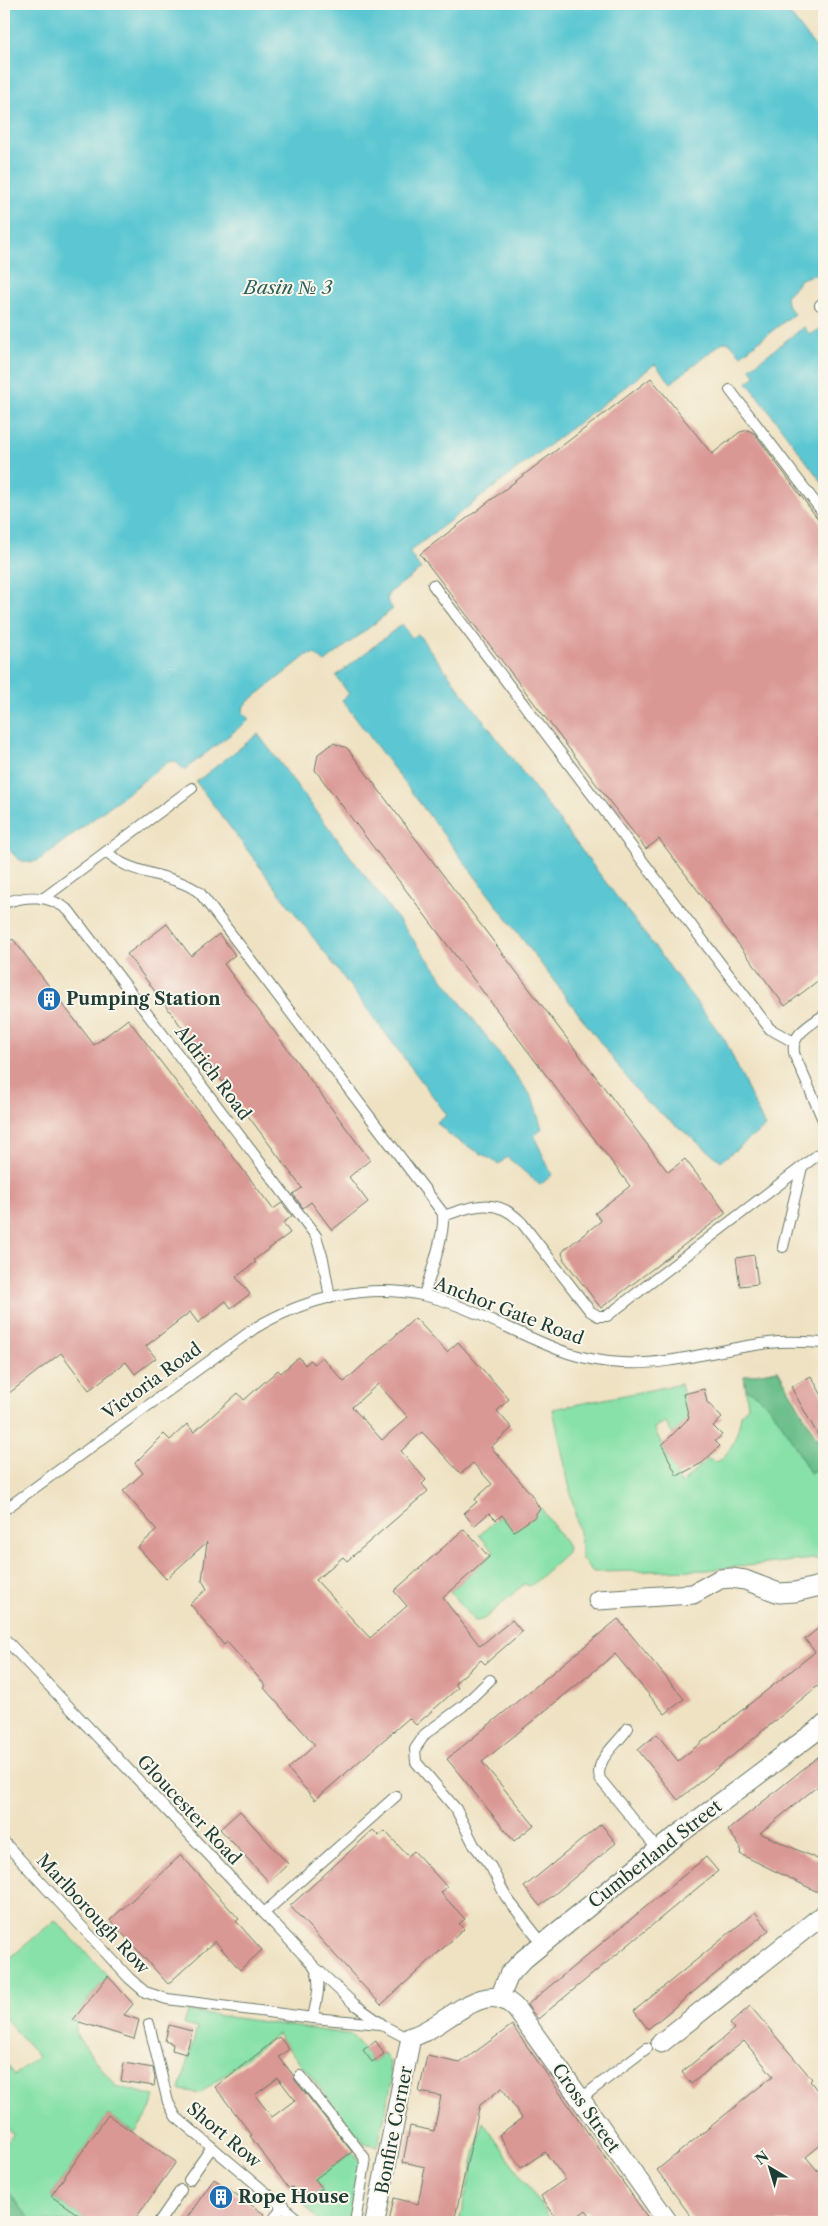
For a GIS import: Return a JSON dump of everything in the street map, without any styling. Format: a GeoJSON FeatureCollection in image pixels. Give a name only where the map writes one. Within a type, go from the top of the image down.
{"type":"FeatureCollection","features":[{"type":"Feature","properties":{"kind":"street"},"geometry":{"type":"LineString","coordinates":[[598,1600],[693,1594],[720,1579],[731,1578],[745,1580],[779,1593],[794,1592],[824,1585]]}},
{"type":"Feature","properties":{"kind":"street","name":"Cumberland Street"},"geometry":{"type":"LineString","coordinates":[[500,1998],[513,1970],[543,1944],[658,1850],[824,1725]]}},
{"type":"Feature","properties":{"kind":"street"},"geometry":{"type":"LineString","coordinates":[[654,2045],[824,1914]]}},
{"type":"Feature","properties":{"kind":"street"},"geometry":{"type":"LineString","coordinates":[[411,2037],[426,2031],[470,2004],[485,1998],[500,1998]]}},
{"type":"Feature","properties":{"kind":"street","name":"Cross Street"},"geometry":{"type":"LineString","coordinates":[[500,1998],[510,2003],[517,2010],[668,2222]]}},
{"type":"Feature","properties":{"kind":"street","name":"Bonfire Corner"},"geometry":{"type":"LineString","coordinates":[[375,2222],[411,2037]]}},
{"type":"Feature","properties":{"kind":"lane"},"geometry":{"type":"LineString","coordinates":[[730,390],[824,514]]}},
{"type":"Feature","properties":{"kind":"lane"},"geometry":{"type":"LineString","coordinates":[[434,585],[770,1029],[794,1042]]}},
{"type":"Feature","properties":{"kind":"lane"},"geometry":{"type":"LineString","coordinates":[[4,901],[27,897],[44,898],[192,788]]}},
{"type":"Feature","properties":{"kind":"lane"},"geometry":{"type":"LineString","coordinates":[[107,851],[120,863],[180,881],[200,893],[432,1197],[444,1216],[424,1295]]}},
{"type":"Feature","properties":{"kind":"lane","name":"Aldrich Road"},"geometry":{"type":"LineString","coordinates":[[44,898],[59,903],[76,921],[312,1231],[320,1249],[330,1298]]}},
{"type":"Feature","properties":{"kind":"lane"},"geometry":{"type":"LineString","coordinates":[[824,1014],[802,1032],[794,1042],[795,1056],[824,1122]]}},
{"type":"Feature","properties":{"kind":"lane"},"geometry":{"type":"LineString","coordinates":[[444,1216],[479,1205],[494,1206],[510,1212],[522,1223],[590,1311],[598,1316],[607,1316],[824,1150]]}},
{"type":"Feature","properties":{"kind":"lane"},"geometry":{"type":"LineString","coordinates":[[783,1247],[802,1167]]}},
{"type":"Feature","properties":{"kind":"lane","name":"Anchor Gate Road"},"geometry":{"type":"LineString","coordinates":[[330,1298],[377,1292],[424,1295],[464,1308],[568,1354],[604,1362],[653,1362],[778,1342],[824,1343]]}},
{"type":"Feature","properties":{"kind":"lane","name":"Victoria Road"},"geometry":{"type":"LineString","coordinates":[[4,1510],[255,1328],[281,1314],[330,1298]]}},
{"type":"Feature","properties":{"kind":"lane","name":"Gloucester Road"},"geometry":{"type":"LineString","coordinates":[[4,1638],[312,1964],[318,1972],[319,1980],[313,2018]]}},
{"type":"Feature","properties":{"kind":"lane"},"geometry":{"type":"LineString","coordinates":[[490,1680],[463,1706],[425,1734],[415,1749],[416,1762],[456,1809],[474,1845],[491,1867],[506,1897],[543,1944]]}},
{"type":"Feature","properties":{"kind":"lane"},"geometry":{"type":"LineString","coordinates":[[628,1728],[599,1766],[598,1773],[600,1779],[658,1850]]}},
{"type":"Feature","properties":{"kind":"lane"},"geometry":{"type":"LineString","coordinates":[[264,1913],[396,1796]]}},
{"type":"Feature","properties":{"kind":"lane","name":"Marlborough Row"},"geometry":{"type":"LineString","coordinates":[[4,1842],[128,1978],[145,1992],[167,1999],[382,2025]]}},
{"type":"Feature","properties":{"kind":"lane"},"geometry":{"type":"LineString","coordinates":[[312,1964],[354,2004],[382,2025],[401,2035],[411,2037]]}},
{"type":"Feature","properties":{"kind":"lane","name":"Short Row"},"geometry":{"type":"LineString","coordinates":[[149,2024],[172,2112],[301,2222]]}},
{"type":"Feature","properties":{"kind":"lane"},"geometry":{"type":"LineString","coordinates":[[580,2099],[654,2045]]}},
{"type":"Feature","properties":{"kind":"lane"},"geometry":{"type":"LineString","coordinates":[[300,2076],[364,2157],[365,2164],[355,2222]]}},
{"type":"Feature","properties":{"kind":"lane"},"geometry":{"type":"LineString","coordinates":[[188,2180],[212,2146]]}},
{"type":"Feature","properties":{"kind":"lane"},"geometry":{"type":"LineString","coordinates":[[159,2222],[181,2190]]}},
{"type":"Feature","properties":{"kind":"lane"},"geometry":{"type":"LineString","coordinates":[[272,2222],[283,2206]]}},
{"type":"Feature","properties":{"kind":"green space"},"geometry":{"type":"Polygon","coordinates":[[[778,1370],[824,1451],[824,1558],[707,1570],[593,1572],[581,1558],[581,1542],[553,1409],[681,1384],[690,1420],[673,1435],[665,1422],[654,1428],[681,1484],[707,1459],[717,1462],[723,1458],[731,1447],[742,1415],[748,1406],[744,1376],[778,1370]]]}},
{"type":"Feature","properties":{"kind":"green space"},"geometry":{"type":"Polygon","coordinates":[[[778,1370],[824,1452],[824,1464],[810,1473],[776,1415],[757,1396],[746,1389],[744,1376],[778,1370]]]}},
{"type":"Feature","properties":{"kind":"green space"},"geometry":{"type":"Polygon","coordinates":[[[541,1508],[566,1544],[568,1548],[566,1554],[533,1584],[530,1586],[524,1584],[484,1619],[473,1620],[450,1592],[494,1552],[479,1535],[502,1515],[514,1530],[541,1508]]]}},
{"type":"Feature","properties":{"kind":"green space"},"geometry":{"type":"Polygon","coordinates":[[[55,1920],[108,1976],[80,2012],[76,2028],[77,2036],[115,2086],[155,2096],[150,2110],[135,2133],[108,2115],[51,2196],[89,2222],[4,2222],[4,2146],[13,2135],[4,2123],[4,2061],[15,2075],[38,2056],[4,2017],[4,1963],[55,1920]]]}},
{"type":"Feature","properties":{"kind":"green space"},"geometry":{"type":"Polygon","coordinates":[[[188,2011],[353,2035],[372,2062],[384,2054],[390,2062],[389,2071],[393,2076],[378,2146],[364,2143],[277,2034],[201,2093],[180,2090],[197,2028],[184,2025],[188,2011]]]}},
{"type":"Feature","properties":{"kind":"green space"},"geometry":{"type":"Polygon","coordinates":[[[483,2122],[553,2222],[459,2222],[483,2122]]]}},
{"type":"Feature","properties":{"kind":"green space"},"geometry":{"type":"Polygon","coordinates":[[[352,2152],[360,2162],[349,2222],[319,2222],[304,2202],[322,2188],[315,2179],[352,2152]]]}},
{"type":"Feature","properties":{"kind":"green space"},"geometry":{"type":"Polygon","coordinates":[[[4,2187],[7,2189],[32,2222],[4,2222],[4,2187]]]}},
{"type":"Feature","properties":{"kind":"water","name":"Basin № 3"},"geometry":{"type":"Polygon","coordinates":[[[4,4],[782,4],[824,58],[824,275],[812,275],[799,280],[797,285],[786,296],[787,304],[794,314],[741,355],[730,343],[723,342],[671,383],[655,364],[409,552],[421,569],[388,594],[387,601],[393,609],[325,662],[315,654],[307,655],[244,705],[243,712],[249,720],[184,770],[175,761],[168,762],[39,860],[33,862],[22,861],[14,855],[4,842],[4,4]]]}},
{"type":"Feature","properties":{"kind":"water"},"geometry":{"type":"Polygon","coordinates":[[[804,327],[810,335],[820,329],[824,335],[824,485],[747,382],[756,376],[750,368],[804,327]]]}},
{"type":"Feature","properties":{"kind":"water"},"geometry":{"type":"Polygon","coordinates":[[[402,624],[412,638],[418,634],[725,1040],[765,1127],[721,1161],[643,1099],[342,700],[349,694],[336,676],[402,624]]]}},
{"type":"Feature","properties":{"kind":"water"},"geometry":{"type":"Polygon","coordinates":[[[258,734],[532,1097],[542,1129],[534,1136],[552,1175],[540,1185],[507,1157],[499,1164],[452,1137],[437,1123],[447,1115],[196,782],[258,734]]]}},
{"type":"Feature","properties":{"kind":"building"},"geometry":{"type":"Polygon","coordinates":[[[651,378],[712,454],[740,432],[748,430],[754,433],[824,527],[824,976],[785,1006],[659,839],[646,849],[420,554],[651,378]]]}},
{"type":"Feature","properties":{"kind":"building"},"geometry":{"type":"Polygon","coordinates":[[[333,743],[347,748],[668,1172],[685,1159],[726,1213],[601,1308],[564,1260],[562,1253],[601,1221],[595,1213],[630,1186],[315,770],[318,754],[333,743]]]}},
{"type":"Feature","properties":{"kind":"building"},"geometry":{"type":"Polygon","coordinates":[[[167,924],[191,956],[219,934],[235,955],[224,964],[370,1160],[349,1177],[368,1202],[332,1230],[311,1202],[303,1208],[293,1194],[302,1188],[127,954],[167,924]]]}},
{"type":"Feature","properties":{"kind":"building"},"geometry":{"type":"Polygon","coordinates":[[[13,939],[94,1045],[128,1019],[273,1209],[282,1203],[292,1216],[283,1223],[290,1233],[254,1260],[256,1262],[236,1277],[250,1294],[231,1308],[226,1301],[198,1323],[190,1312],[146,1346],[156,1358],[135,1374],[126,1362],[89,1390],[61,1353],[4,1397],[4,946],[13,939]]]}},
{"type":"Feature","properties":{"kind":"building"},"geometry":{"type":"Polygon","coordinates":[[[754,1255],[758,1284],[740,1286],[736,1258],[754,1255]]]}},
{"type":"Feature","properties":{"kind":"building"},"geometry":{"type":"Polygon","coordinates":[[[415,1318],[447,1352],[458,1342],[509,1399],[497,1411],[512,1428],[491,1447],[531,1494],[540,1509],[536,1516],[514,1531],[502,1515],[496,1520],[489,1513],[474,1526],[464,1513],[477,1502],[475,1499],[492,1484],[473,1463],[461,1474],[422,1432],[401,1451],[426,1480],[422,1484],[428,1491],[347,1561],[343,1557],[316,1580],[370,1638],[407,1606],[394,1591],[464,1529],[489,1557],[443,1598],[480,1646],[512,1620],[522,1632],[485,1664],[481,1660],[455,1683],[458,1688],[416,1725],[409,1718],[315,1800],[288,1769],[315,1745],[264,1688],[266,1686],[227,1642],[224,1645],[190,1604],[207,1589],[202,1580],[207,1542],[166,1579],[138,1547],[157,1530],[123,1491],[143,1473],[135,1463],[164,1434],[170,1440],[187,1424],[194,1432],[238,1393],[244,1400],[278,1370],[281,1373],[299,1357],[305,1365],[311,1360],[314,1364],[322,1357],[344,1382],[415,1318]],[[378,1384],[352,1407],[382,1440],[408,1417],[378,1384]]]}},
{"type":"Feature","properties":{"kind":"building"},"geometry":{"type":"Polygon","coordinates":[[[811,1376],[824,1399],[824,1446],[791,1387],[811,1376]]]}},
{"type":"Feature","properties":{"kind":"building"},"geometry":{"type":"Polygon","coordinates":[[[704,1389],[707,1402],[722,1418],[713,1426],[722,1435],[715,1441],[720,1446],[702,1463],[677,1476],[662,1445],[689,1418],[683,1394],[704,1389]]]}},
{"type":"Feature","properties":{"kind":"building"},"geometry":{"type":"Polygon","coordinates":[[[618,1619],[684,1699],[665,1714],[615,1654],[482,1762],[534,1825],[514,1841],[447,1759],[618,1619]]]}},
{"type":"Feature","properties":{"kind":"building"},"geometry":{"type":"Polygon","coordinates":[[[824,1624],[824,1681],[678,1800],[638,1750],[657,1734],[678,1761],[815,1652],[805,1639],[824,1624]]]}},
{"type":"Feature","properties":{"kind":"building"},"geometry":{"type":"Polygon","coordinates":[[[824,1752],[824,1781],[760,1833],[824,1862],[824,1895],[740,1854],[741,1848],[728,1830],[824,1752]]]}},
{"type":"Feature","properties":{"kind":"building"},"geometry":{"type":"Polygon","coordinates":[[[240,1811],[288,1864],[269,1882],[220,1829],[240,1811]]]}},
{"type":"Feature","properties":{"kind":"building"},"geometry":{"type":"Polygon","coordinates":[[[601,1824],[616,1843],[540,1906],[524,1887],[601,1824]]]}},
{"type":"Feature","properties":{"kind":"building"},"geometry":{"type":"Polygon","coordinates":[[[373,1830],[379,1836],[385,1831],[408,1856],[414,1851],[447,1887],[441,1893],[465,1919],[459,1924],[464,1929],[381,2005],[290,1906],[373,1830]]]}},
{"type":"Feature","properties":{"kind":"building"},"geometry":{"type":"Polygon","coordinates":[[[181,1855],[239,1919],[236,1921],[262,1950],[240,1970],[215,1941],[168,1984],[110,1920],[181,1855]]]}},
{"type":"Feature","properties":{"kind":"building"},"geometry":{"type":"Polygon","coordinates":[[[706,1857],[718,1871],[538,2019],[527,2005],[706,1857]]]}},
{"type":"Feature","properties":{"kind":"building"},"geometry":{"type":"Polygon","coordinates":[[[755,1912],[769,1930],[648,2029],[634,2011],[755,1912]]]}},
{"type":"Feature","properties":{"kind":"building"},"geometry":{"type":"Polygon","coordinates":[[[108,1976],[133,2004],[124,2015],[139,2020],[134,2039],[73,2020],[108,1976]]]}},
{"type":"Feature","properties":{"kind":"building"},"geometry":{"type":"Polygon","coordinates":[[[750,2006],[812,2079],[810,2081],[824,2099],[824,2142],[806,2157],[824,2175],[824,2222],[695,2222],[657,2170],[773,2076],[744,2041],[691,2084],[682,2072],[734,2029],[730,2024],[750,2006]]]}},
{"type":"Feature","properties":{"kind":"building"},"geometry":{"type":"Polygon","coordinates":[[[169,2025],[192,2031],[186,2054],[172,2050],[173,2044],[165,2041],[169,2025]]]}},
{"type":"Feature","properties":{"kind":"building"},"geometry":{"type":"Polygon","coordinates":[[[512,2025],[651,2222],[595,2222],[586,2210],[570,2222],[559,2222],[541,2196],[565,2179],[545,2152],[521,2168],[499,2135],[522,2118],[502,2088],[480,2105],[454,2222],[389,2222],[394,2198],[418,2204],[425,2167],[403,2162],[410,2126],[434,2131],[441,2096],[419,2092],[427,2056],[460,2063],[512,2025]]]}},
{"type":"Feature","properties":{"kind":"building"},"geometry":{"type":"Polygon","coordinates":[[[279,2037],[289,2049],[279,2057],[352,2152],[315,2179],[322,2188],[304,2202],[292,2187],[289,2189],[250,2136],[252,2135],[215,2087],[279,2037]],[[278,2078],[255,2095],[272,2117],[295,2100],[278,2078]]]}},
{"type":"Feature","properties":{"kind":"building"},"geometry":{"type":"Polygon","coordinates":[[[376,2041],[384,2054],[372,2062],[363,2050],[376,2041]]]}},
{"type":"Feature","properties":{"kind":"building"},"geometry":{"type":"Polygon","coordinates":[[[124,2063],[153,2068],[154,2086],[121,2081],[124,2063]]]}},
{"type":"Feature","properties":{"kind":"building"},"geometry":{"type":"Polygon","coordinates":[[[108,2115],[176,2162],[133,2222],[89,2222],[51,2196],[108,2115]]]}},
{"type":"Feature","properties":{"kind":"building","name":"Rope House"},"geometry":{"type":"Polygon","coordinates":[[[214,2179],[264,2214],[258,2222],[184,2222],[214,2179]]]}},
{"type":"Feature","properties":{"kind":"place","name":"Pumping Station"},"geometry":{"type":"Point","coordinates":[49,999]}},
{"type":"Feature","properties":{"kind":"place","name":"Rope House"},"geometry":{"type":"Point","coordinates":[221,2197]}}]}
